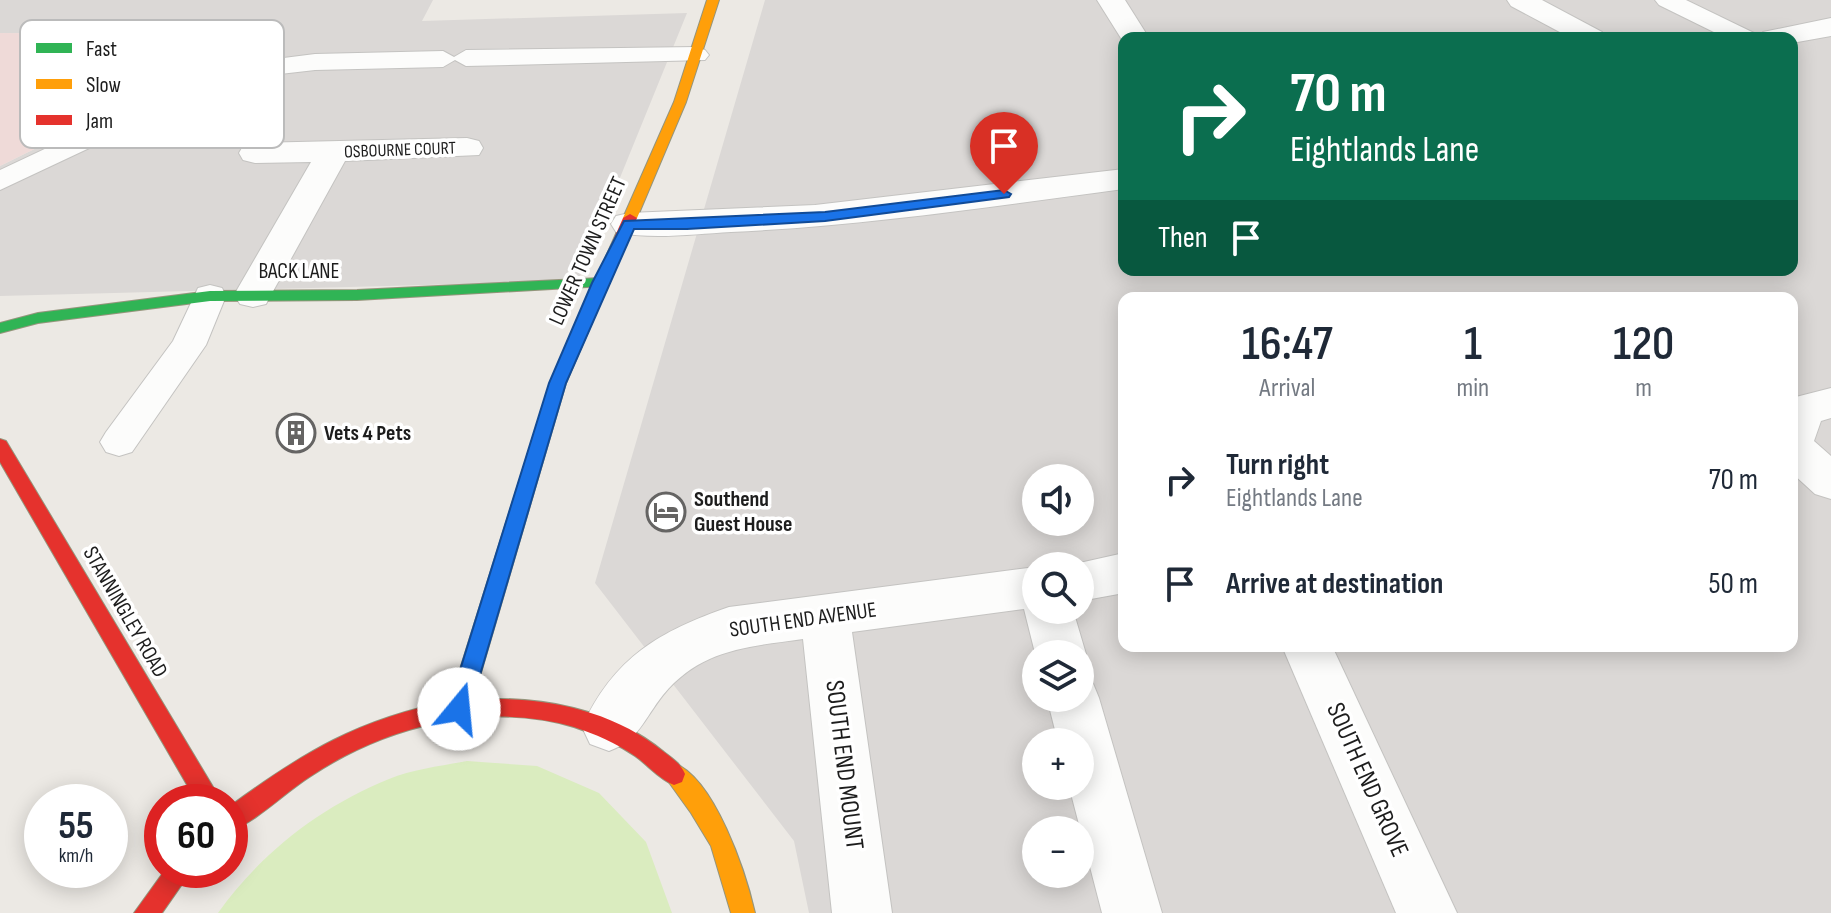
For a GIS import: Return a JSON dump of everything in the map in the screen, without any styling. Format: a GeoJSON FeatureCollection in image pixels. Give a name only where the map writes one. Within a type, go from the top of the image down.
{"type":"FeatureCollection","features":[{"type":"Feature","properties":{"kind":"main road","name":"LOWER TOWN STREET"},"geometry":{"type":"LineString","coordinates":[[459,709],[558,383],[600,283],[629,224],[696,55],[713,0]]}},
{"type":"Feature","properties":{"kind":"main road","name":"BACK LANE"},"geometry":{"type":"LineString","coordinates":[[0,328],[38,318],[210,296],[357,295],[600,283]]}},
{"type":"Feature","properties":{"kind":"main road","name":"STANNINGLEY ROAD"},"geometry":{"type":"LineString","coordinates":[[0,446],[12,490],[108,634],[199,784]]}},
{"type":"Feature","properties":{"kind":"main road"},"geometry":{"type":"LineString","coordinates":[[248,807],[303,766],[376,730],[459,709],[543,709],[609,727],[653,753],[691,790],[720,835],[740,890],[743,913]]}},
{"type":"Feature","properties":{"kind":"main road"},"geometry":{"type":"LineString","coordinates":[[146,913],[166,888]]}},
{"type":"Feature","properties":{"kind":"street"},"geometry":{"type":"LineString","coordinates":[[1111,0],[1131,32]]}},
{"type":"Feature","properties":{"kind":"street"},"geometry":{"type":"LineString","coordinates":[[1521,0],[1581,32]]}},
{"type":"Feature","properties":{"kind":"street"},"geometry":{"type":"LineString","coordinates":[[1798,33],[1831,27]]}},
{"type":"Feature","properties":{"kind":"street","name":"OSBOURNE COURT"},"geometry":{"type":"LineString","coordinates":[[255,153],[467,148]]}},
{"type":"Feature","properties":{"kind":"street","name":"OSBOURNE COURT"},"geometry":{"type":"LineString","coordinates":[[253,295],[333,152]]}},
{"type":"Feature","properties":{"kind":"street"},"geometry":{"type":"LineString","coordinates":[[629,224],[702,224],[825,216],[1118,180]]}},
{"type":"Feature","properties":{"kind":"street"},"geometry":{"type":"LineString","coordinates":[[1798,426],[1804,410],[1831,403]]}},
{"type":"Feature","properties":{"kind":"street"},"geometry":{"type":"LineString","coordinates":[[1798,452],[1831,482]]}},
{"type":"Feature","properties":{"kind":"street"},"geometry":{"type":"LineString","coordinates":[[1094,578],[1118,574]]}},
{"type":"Feature","properties":{"kind":"street","name":"SOUTH END AVENUE"},"geometry":{"type":"LineString","coordinates":[[609,727],[648,673],[665,657],[691,641],[729,628],[1022,589]]}},
{"type":"Feature","properties":{"kind":"street","name":"SOUTH END MOUNT"},"geometry":{"type":"LineString","coordinates":[[825,616],[862,913]]}},
{"type":"Feature","properties":{"kind":"street","name":"SOUTH END GROVE"},"geometry":{"type":"LineString","coordinates":[[1310,652],[1427,913]]}},
{"type":"Feature","properties":{"kind":"street"},"geometry":{"type":"LineString","coordinates":[[1077,712],[1132,913]]}},
{"type":"Feature","properties":{"kind":"lane"},"geometry":{"type":"LineString","coordinates":[[1667,0],[1733,32]]}},
{"type":"Feature","properties":{"kind":"lane"},"geometry":{"type":"LineString","coordinates":[[284,66],[454,58],[696,55]]}},
{"type":"Feature","properties":{"kind":"lane"},"geometry":{"type":"LineString","coordinates":[[0,181],[70,148]]}},
{"type":"Feature","properties":{"kind":"lane"},"geometry":{"type":"LineString","coordinates":[[119,442],[189,345],[210,296]]}},
{"type":"Feature","properties":{"kind":"shaded area"},"geometry":{"type":"Polygon","coordinates":[[[0,0],[433,0],[422,21],[687,13],[578,281],[0,296],[0,166],[36,148],[284,148],[284,20],[20,20],[20,33],[0,33],[0,0]]]}},
{"type":"Feature","properties":{"kind":"shaded area"},"geometry":{"type":"Polygon","coordinates":[[[765,0],[1831,0],[1831,913],[809,913],[794,841],[595,583],[765,0]]]}},
{"type":"Feature","properties":{"kind":"shaded area"},"geometry":{"type":"Polygon","coordinates":[[[0,33],[20,33],[20,148],[36,148],[0,166],[0,33]]]}},
{"type":"Feature","properties":{"kind":"green space"},"geometry":{"type":"Polygon","coordinates":[[[467,761],[537,766],[599,793],[646,842],[672,913],[218,913],[238,888],[248,888],[248,877],[253,871],[316,818],[364,790],[418,770],[467,761]]]}},
{"type":"Feature","properties":{"kind":"traffic: fast"},"geometry":{"type":"LineString","coordinates":[[0,328],[38,318],[210,296],[357,295],[600,283]]}},
{"type":"Feature","properties":{"kind":"traffic: slow"},"geometry":{"type":"LineString","coordinates":[[630,218],[680,102],[713,0]]}},
{"type":"Feature","properties":{"kind":"traffic: slow"},"geometry":{"type":"LineString","coordinates":[[674,774],[700,805],[719,838],[743,913]]}},
{"type":"Feature","properties":{"kind":"traffic: jam"},"geometry":{"type":"LineString","coordinates":[[459,709],[558,383],[630,218]]}},
{"type":"Feature","properties":{"kind":"traffic: jam"},"geometry":{"type":"LineString","coordinates":[[0,446],[199,784]]}},
{"type":"Feature","properties":{"kind":"traffic: jam"},"geometry":{"type":"LineString","coordinates":[[248,807],[300,770],[355,738],[413,718],[452,711],[492,708],[532,710],[571,717],[609,730],[643,749],[674,774]]}},
{"type":"Feature","properties":{"kind":"traffic: jam"},"geometry":{"type":"LineString","coordinates":[[146,913],[166,888]]}},
{"type":"Feature","properties":{"kind":"place","name":"Vets 4 Pets"},"geometry":{"type":"Point","coordinates":[296,433]}},
{"type":"Feature","properties":{"kind":"place","name":"Southend Guest House"},"geometry":{"type":"Point","coordinates":[666,512]}},
{"type":"Feature","properties":{"kind":"route"},"geometry":{"type":"LineString","coordinates":[[459,709],[566,360],[629,224],[687,225],[825,216],[1004,194]]}}]}
